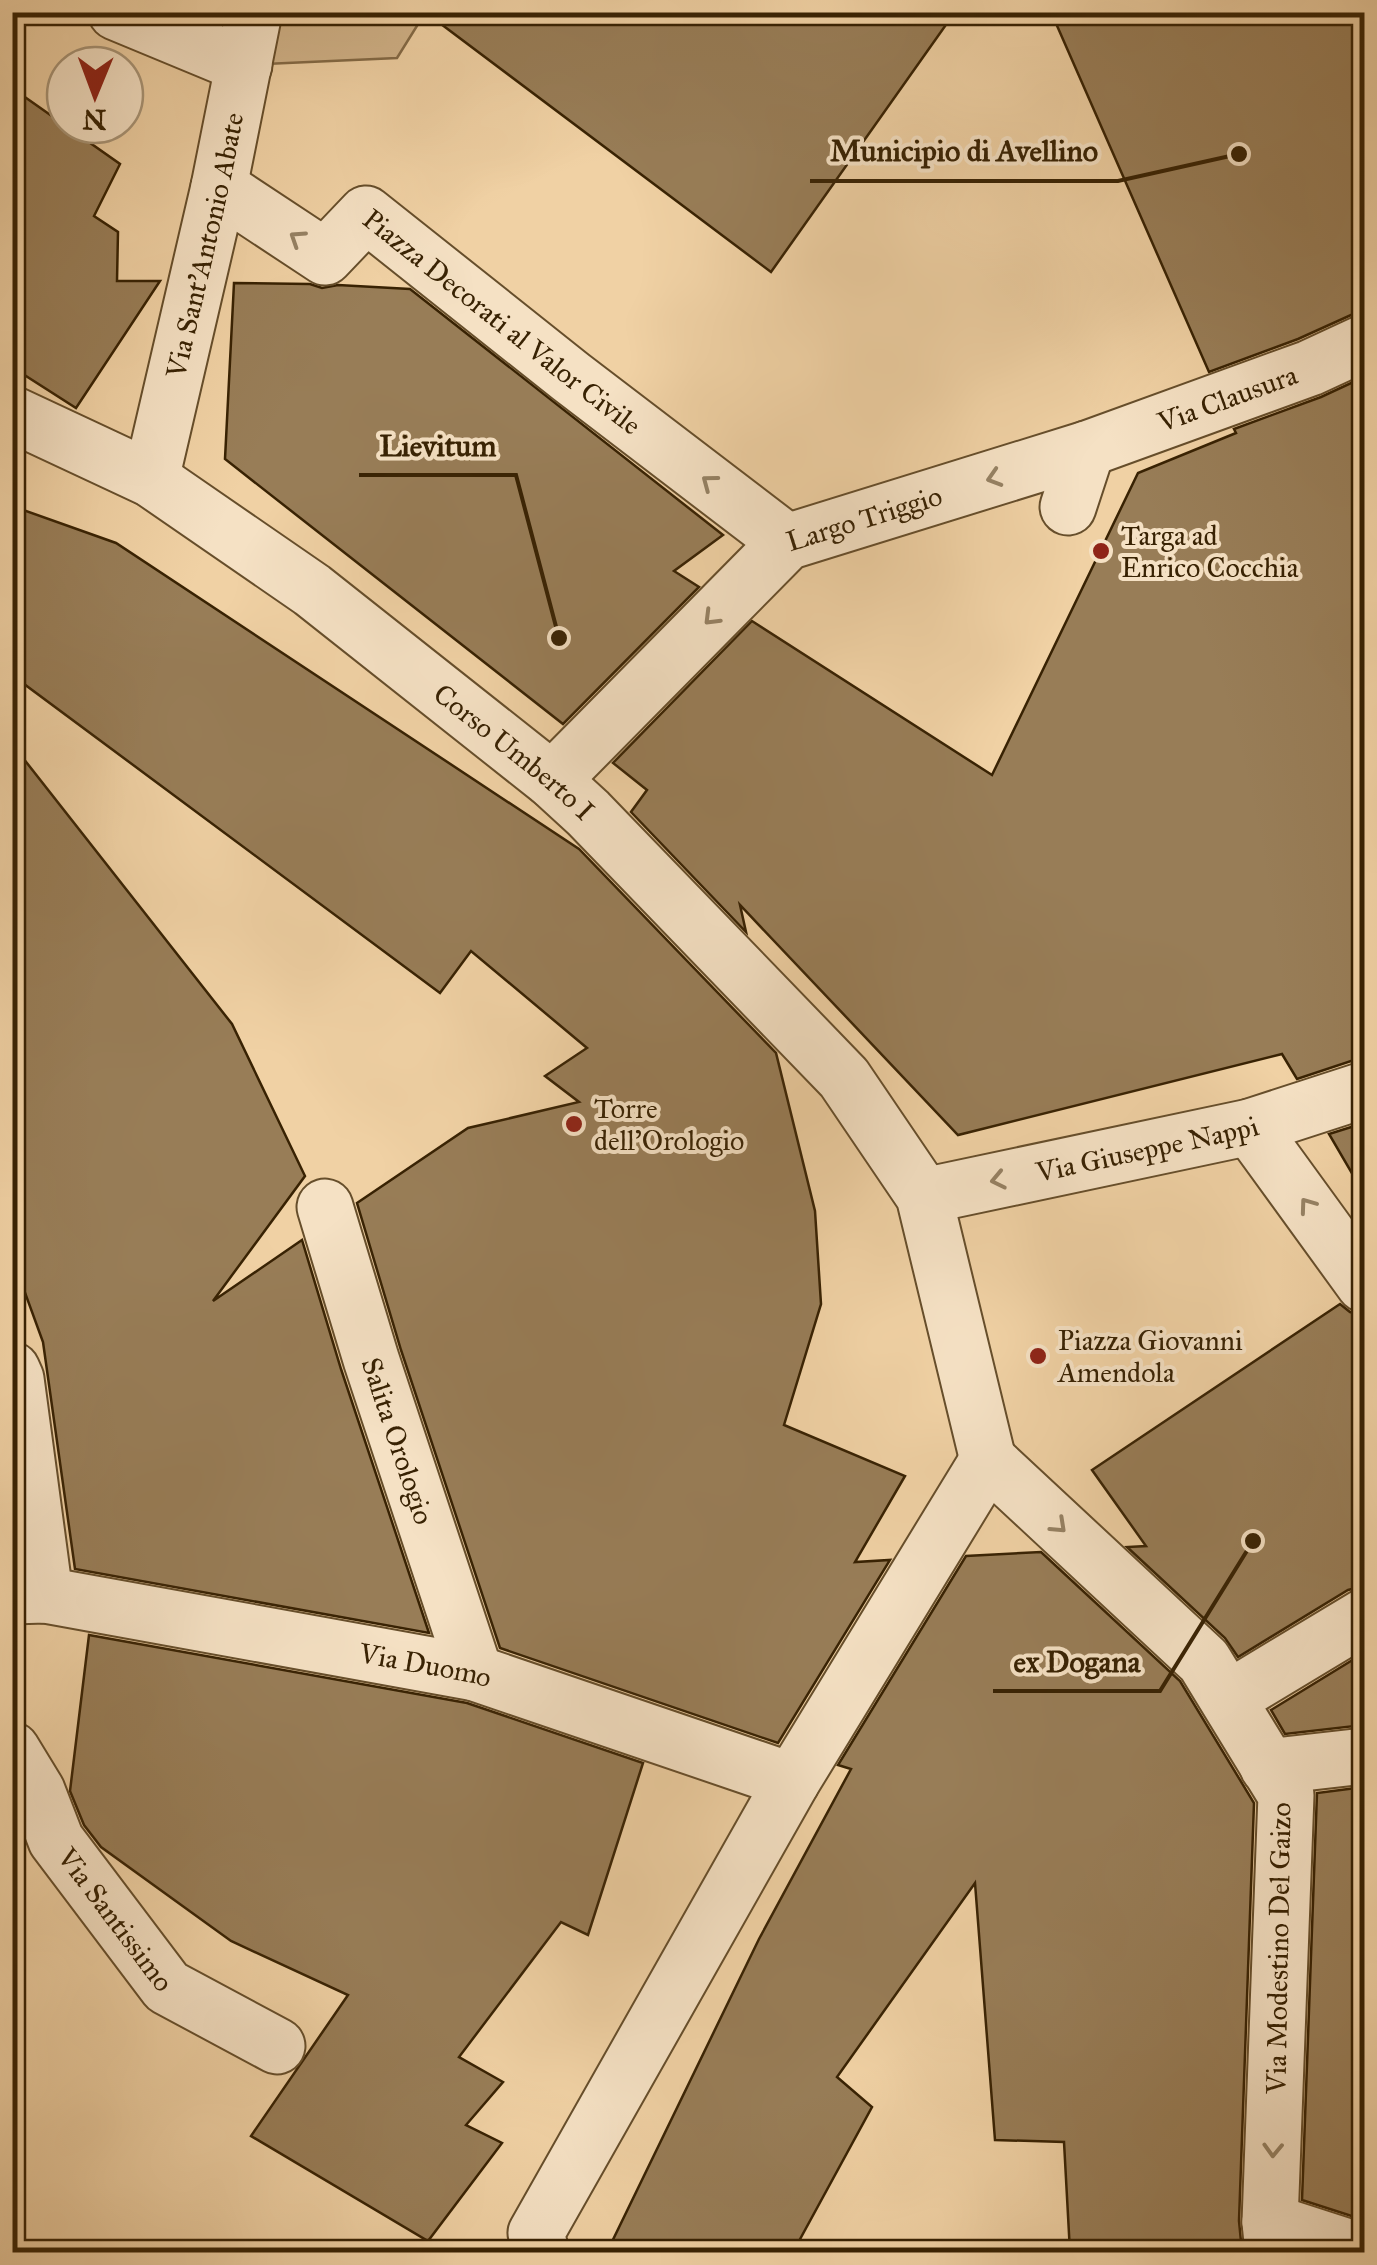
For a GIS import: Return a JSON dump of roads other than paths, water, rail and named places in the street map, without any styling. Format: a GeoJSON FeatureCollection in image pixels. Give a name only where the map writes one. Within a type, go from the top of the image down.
{"type":"FeatureCollection","features":[{"type":"Feature","properties":{"kind":"street"},"geometry":{"type":"LineString","coordinates":[[116,12],[249,38]]}},
{"type":"Feature","properties":{"kind":"street","name":"Via Sant'Antonio Abate"},"geometry":{"type":"LineString","coordinates":[[150,479],[220,188],[249,38]]}},
{"type":"Feature","properties":{"kind":"street","name":"Piazza Decorati al Valor Civile"},"geometry":{"type":"LineString","coordinates":[[220,188],[325,257],[366,214],[787,542]]}},
{"type":"Feature","properties":{"kind":"street","name":"Via Clausura"},"geometry":{"type":"LineString","coordinates":[[1088,449],[1310,368],[1364,343]]}},
{"type":"Feature","properties":{"kind":"street","name":"Corso Umberto I"},"geometry":{"type":"LineString","coordinates":[[12,414],[150,479],[312,590],[552,780],[844,1078],[924,1196]]}},
{"type":"Feature","properties":{"kind":"street"},"geometry":{"type":"LineString","coordinates":[[1068,507],[1088,449]]}},
{"type":"Feature","properties":{"kind":"street","name":"Largo Triggio"},"geometry":{"type":"LineString","coordinates":[[552,780],[787,542],[1088,449]]}},
{"type":"Feature","properties":{"kind":"street","name":"Via Giuseppe Nappi"},"geometry":{"type":"LineString","coordinates":[[924,1196],[1250,1127],[1364,1090]]}},
{"type":"Feature","properties":{"kind":"street"},"geometry":{"type":"LineString","coordinates":[[1250,1127],[1364,1284]]}},
{"type":"Feature","properties":{"kind":"street"},"geometry":{"type":"LineString","coordinates":[[541,2252],[536,2234],[792,1781],[988,1460],[924,1196]]}},
{"type":"Feature","properties":{"kind":"street","name":"Salita Orologio"},"geometry":{"type":"LineString","coordinates":[[325,1207],[370,1359],[475,1673]]}},
{"type":"Feature","properties":{"kind":"street"},"geometry":{"type":"LineString","coordinates":[[12,1370],[16,1379],[29,1596]]}},
{"type":"Feature","properties":{"kind":"street","name":"Via Modestino Del Gaizo"},"geometry":{"type":"LineString","coordinates":[[988,1460],[1204,1661],[1286,1795],[1272,2237]]}},
{"type":"Feature","properties":{"kind":"street","name":"Via Duomo"},"geometry":{"type":"LineString","coordinates":[[29,1596],[475,1673],[792,1781]]}},
{"type":"Feature","properties":{"kind":"street"},"geometry":{"type":"LineString","coordinates":[[1228,1700],[1364,1617]]}},
{"type":"Feature","properties":{"kind":"street"},"geometry":{"type":"LineString","coordinates":[[1268,1766],[1364,1756]]}},
{"type":"Feature","properties":{"kind":"street","name":"Via Santissimo"},"geometry":{"type":"LineString","coordinates":[[25,1771],[56,1840],[168,1987],[278,2046]]}},
{"type":"Feature","properties":{"kind":"street"},"geometry":{"type":"LineString","coordinates":[[1272,2237],[1363,2252]]}},
{"type":"Feature","properties":{"kind":"place","name":"Municipio di Avellino"},"geometry":{"type":"Point","coordinates":[1239,154]}},
{"type":"Feature","properties":{"kind":"place","name":"Targa ad Enrico Cocchia"},"geometry":{"type":"Point","coordinates":[1101,551]}},
{"type":"Feature","properties":{"kind":"place","name":"Lievitum"},"geometry":{"type":"Point","coordinates":[559,638]}},
{"type":"Feature","properties":{"kind":"place","name":"Torre dell'Orologio"},"geometry":{"type":"Point","coordinates":[574,1124]}},
{"type":"Feature","properties":{"kind":"place","name":"Piazza Giovanni Amendola"},"geometry":{"type":"Point","coordinates":[1038,1356]}},
{"type":"Feature","properties":{"kind":"place","name":"ex Dogana"},"geometry":{"type":"Point","coordinates":[1253,1541]}}]}
